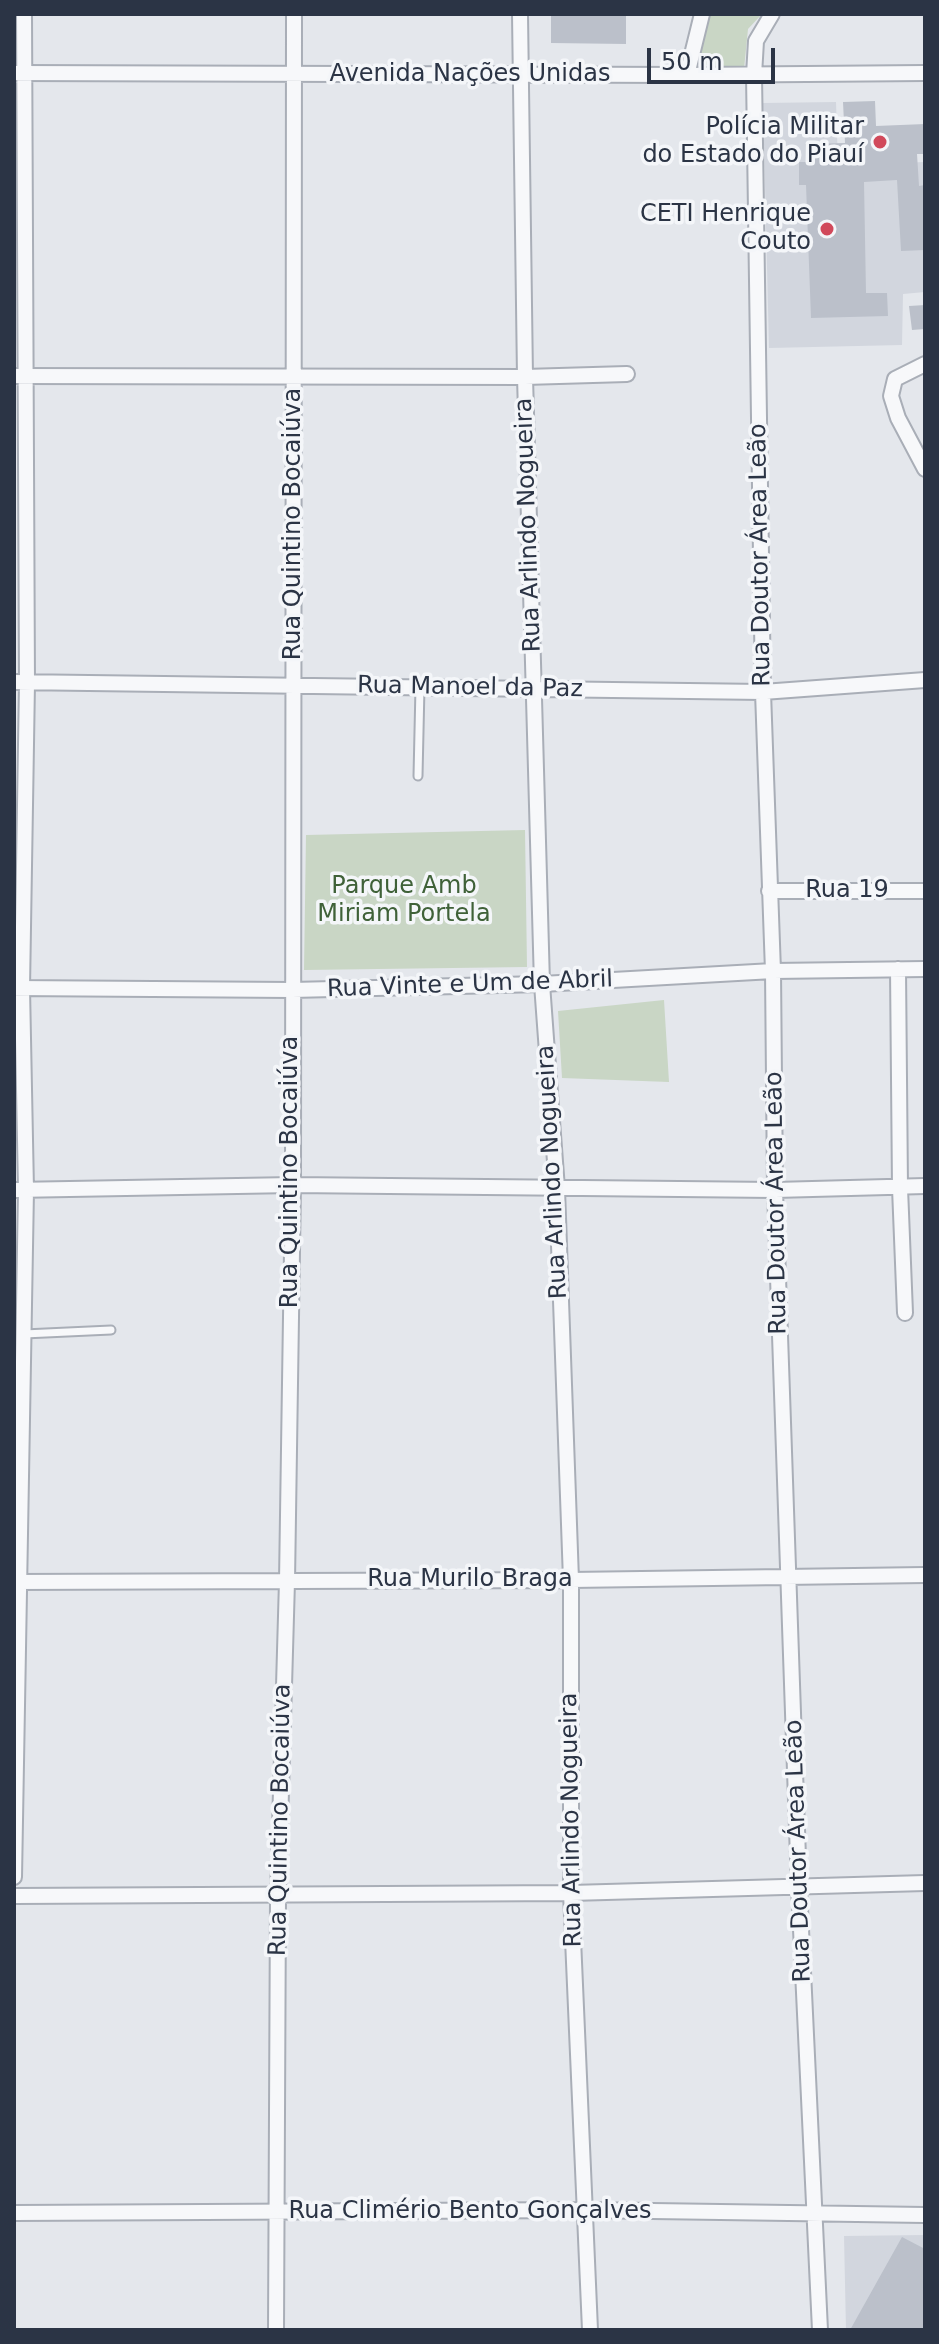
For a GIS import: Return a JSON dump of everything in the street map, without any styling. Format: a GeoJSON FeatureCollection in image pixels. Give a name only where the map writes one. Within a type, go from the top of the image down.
{"type":"FeatureCollection","features":[{"type":"Feature","properties":{"kind":"street"},"geometry":{"type":"LineString","coordinates":[[14,1877],[17,1582],[24,1334],[18,988],[21,682],[18,73],[24,14]]}},
{"type":"Feature","properties":{"kind":"street","name":"Rua Quintino Bocaiúva"},"geometry":{"type":"LineString","coordinates":[[276,2330],[278,1896],[293,1185],[294,14]]}},
{"type":"Feature","properties":{"kind":"street","name":"Rua Arlindo Nogueira"},"geometry":{"type":"LineString","coordinates":[[520,14],[525,377],[542,984],[557,1189],[571,1580],[571,1893],[590,2330]]}},
{"type":"Feature","properties":{"kind":"street"},"geometry":{"type":"LineString","coordinates":[[687,75],[702,14]]}},
{"type":"Feature","properties":{"kind":"street","name":"Rua Doutor Área Leão"},"geometry":{"type":"LineString","coordinates":[[772,14],[756,41],[754,75],[763,692],[773,971],[775,1190],[799,1887],[820,2330]]}},
{"type":"Feature","properties":{"kind":"street","name":"Avenida Nações Unidas"},"geometry":{"type":"LineString","coordinates":[[18,73],[925,73]]}},
{"type":"Feature","properties":{"kind":"street"},"geometry":{"type":"LineString","coordinates":[[925,364],[895,379],[891,396],[898,418],[925,469]]}},
{"type":"Feature","properties":{"kind":"street"},"geometry":{"type":"LineString","coordinates":[[20,376],[525,377],[627,374]]}},
{"type":"Feature","properties":{"kind":"street","name":"Rua Manoel da Paz"},"geometry":{"type":"LineString","coordinates":[[21,682],[763,692],[925,680]]}},
{"type":"Feature","properties":{"kind":"street","name":"Rua 19"},"geometry":{"type":"LineString","coordinates":[[769,891],[925,891]]}},
{"type":"Feature","properties":{"kind":"street"},"geometry":{"type":"LineString","coordinates":[[898,969],[900,1188],[905,1313]]}},
{"type":"Feature","properties":{"kind":"street","name":"Rua Vinte e Um de Abril"},"geometry":{"type":"LineString","coordinates":[[18,988],[292,990],[542,984],[773,971],[925,969]]}},
{"type":"Feature","properties":{"kind":"street"},"geometry":{"type":"LineString","coordinates":[[20,1190],[293,1185],[775,1190],[925,1186]]}},
{"type":"Feature","properties":{"kind":"street","name":"Rua Murilo Braga"},"geometry":{"type":"LineString","coordinates":[[17,1582],[925,1575]]}},
{"type":"Feature","properties":{"kind":"street"},"geometry":{"type":"LineString","coordinates":[[14,1896],[571,1893],[925,1883]]}},
{"type":"Feature","properties":{"kind":"street","name":"Rua Climério Bento Gonçalves"},"geometry":{"type":"LineString","coordinates":[[14,2213],[584,2210],[925,2215]]}},
{"type":"Feature","properties":{"kind":"lane"},"geometry":{"type":"LineString","coordinates":[[418,776],[420,687]]}},
{"type":"Feature","properties":{"kind":"lane"},"geometry":{"type":"LineString","coordinates":[[24,1334],[111,1330]]}},
{"type":"Feature","properties":{"kind":"shaded area","name":"CETI Henrique Couto"},"geometry":{"type":"Polygon","coordinates":[[[836,102],[838,165],[925,162],[925,292],[903,294],[902,345],[769,348],[763,103],[836,102]]]}},
{"type":"Feature","properties":{"kind":"shaded area"},"geometry":{"type":"Polygon","coordinates":[[[925,2235],[925,2330],[846,2330],[844,2236],[925,2235]]]}},
{"type":"Feature","properties":{"kind":"green space"},"geometry":{"type":"Polygon","coordinates":[[[709,14],[762,14],[748,29],[744,69],[698,64],[709,14]]]}},
{"type":"Feature","properties":{"kind":"green space","name":"Parque Amb Miriam Portela"},"geometry":{"type":"Polygon","coordinates":[[[525,830],[527,967],[304,970],[306,835],[525,830]]]}},
{"type":"Feature","properties":{"kind":"green space"},"geometry":{"type":"Polygon","coordinates":[[[664,1000],[669,1082],[562,1078],[558,1011],[664,1000]]]}},
{"type":"Feature","properties":{"kind":"building"},"geometry":{"type":"Polygon","coordinates":[[[551,14],[626,14],[626,44],[551,43],[551,14]]]}},
{"type":"Feature","properties":{"kind":"building"},"geometry":{"type":"Polygon","coordinates":[[[875,101],[876,126],[925,124],[925,154],[917,154],[919,186],[925,185],[925,250],[901,251],[897,180],[864,182],[866,293],[887,293],[888,316],[811,318],[806,185],[799,185],[799,162],[806,162],[805,144],[845,143],[843,102],[875,101]]]}},
{"type":"Feature","properties":{"kind":"building"},"geometry":{"type":"Polygon","coordinates":[[[925,305],[925,329],[912,330],[909,306],[925,305]]]}},
{"type":"Feature","properties":{"kind":"building"},"geometry":{"type":"Polygon","coordinates":[[[902,2237],[925,2249],[925,2330],[850,2330],[902,2237]]]}},
{"type":"Feature","properties":{"kind":"place","name":"Polícia Militar do Estado do Piauí"},"geometry":{"type":"Point","coordinates":[880,142]}},
{"type":"Feature","properties":{"kind":"place","name":"CETI Henrique Couto"},"geometry":{"type":"Point","coordinates":[827,229]}}]}
